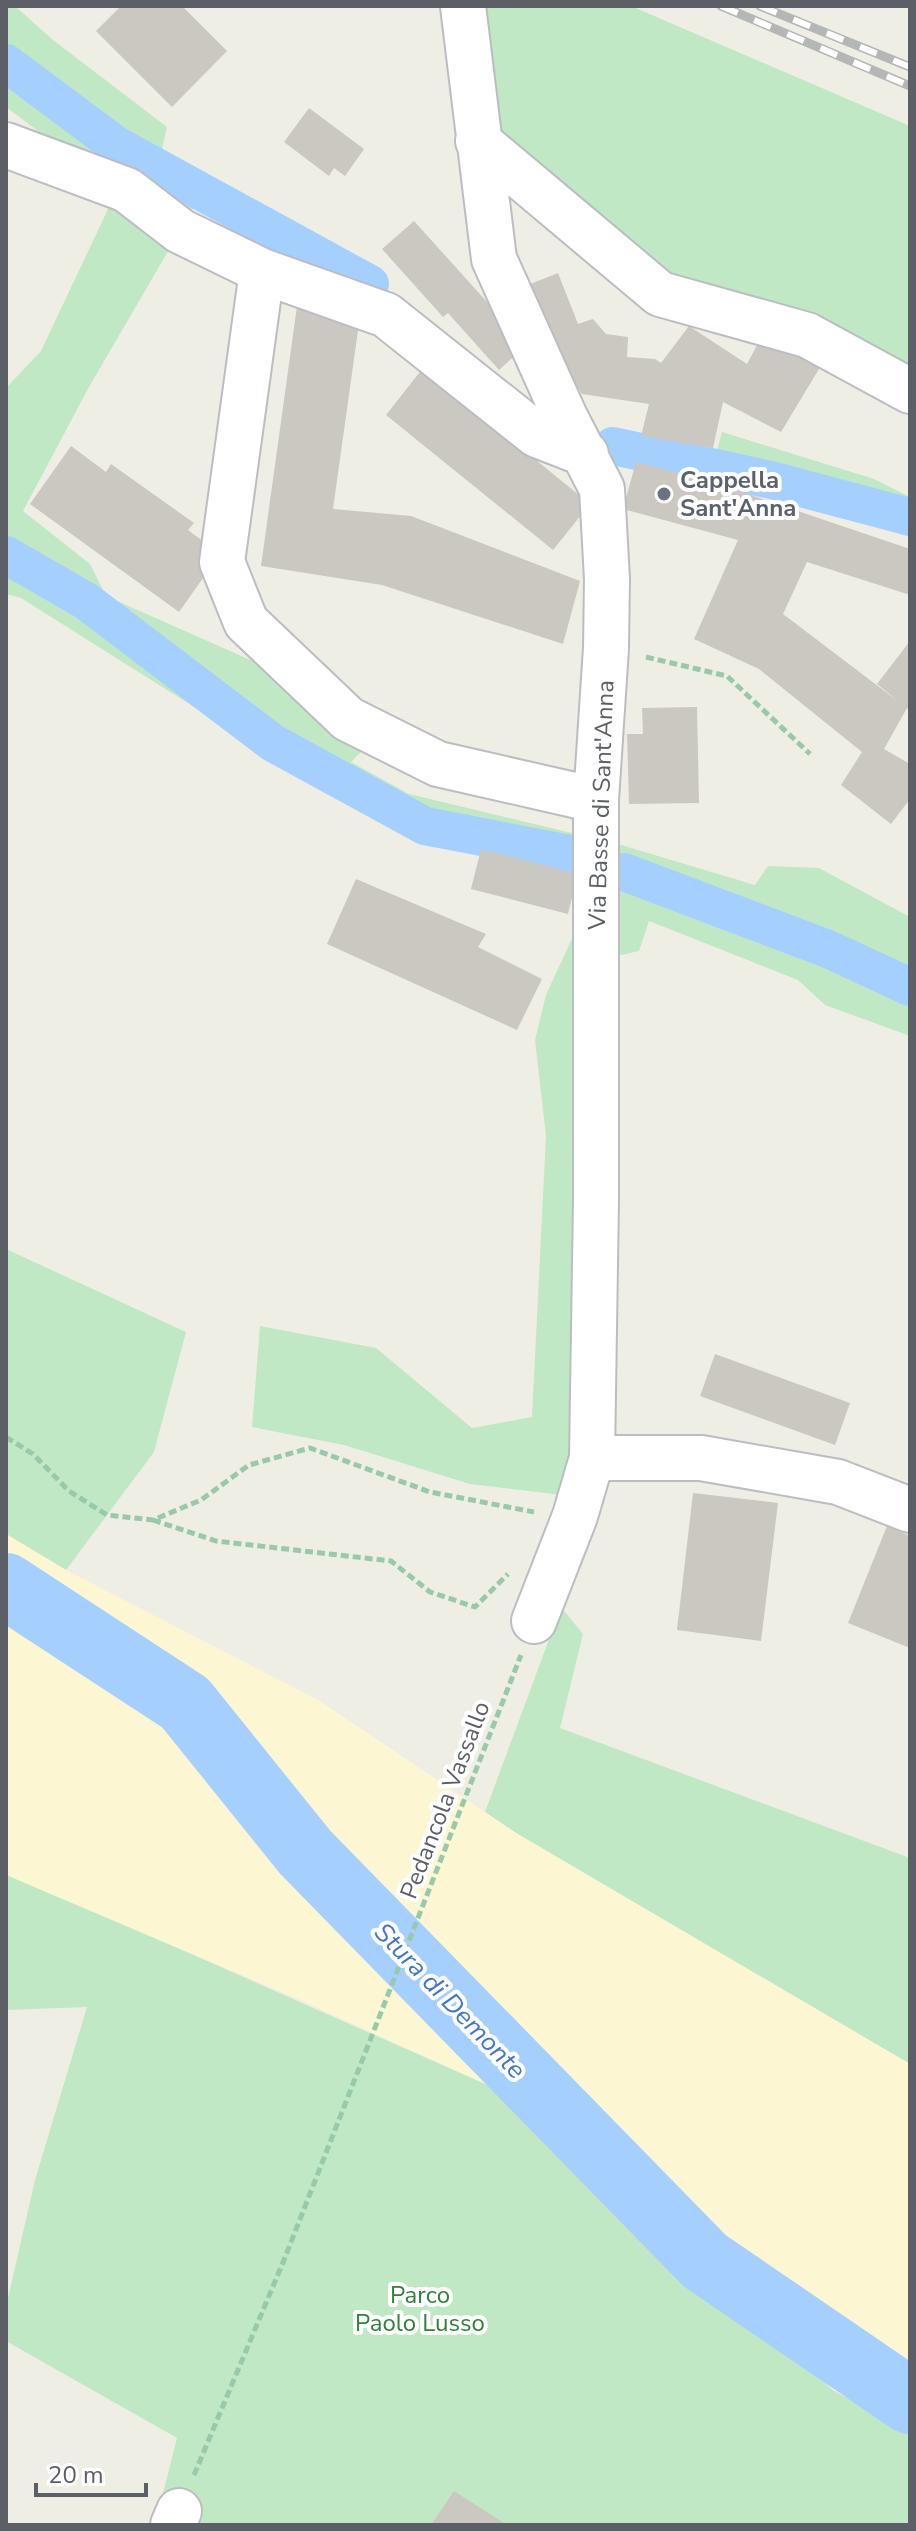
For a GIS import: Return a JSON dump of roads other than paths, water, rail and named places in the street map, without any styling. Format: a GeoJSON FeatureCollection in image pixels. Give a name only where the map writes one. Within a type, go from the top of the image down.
{"type":"FeatureCollection","features":[{"type":"Feature","properties":{"kind":"street","name":"Via Basse di Sant'Anna"},"geometry":{"type":"LineString","coordinates":[[463,6],[494,259],[565,417],[602,489],[607,579],[606,648],[596,800],[596,1200],[592,1458],[575,1516],[534,1621]]}},
{"type":"Feature","properties":{"kind":"street"},"geometry":{"type":"LineString","coordinates":[[478,141],[660,294],[807,335],[910,391]]}},
{"type":"Feature","properties":{"kind":"street"},"geometry":{"type":"LineString","coordinates":[[6,145],[127,190],[180,231],[262,271],[386,315],[537,435],[586,454]]}},
{"type":"Feature","properties":{"kind":"street"},"geometry":{"type":"LineString","coordinates":[[262,271],[222,562],[246,622],[348,719],[361,726],[438,764],[596,800]]}},
{"type":"Feature","properties":{"kind":"street"},"geometry":{"type":"LineString","coordinates":[[592,1458],[701,1458],[838,1482],[910,1510]]}},
{"type":"Feature","properties":{"kind":"waterway"},"geometry":{"type":"LineString","coordinates":[[6,63],[116,145],[370,284]]}},
{"type":"Feature","properties":{"kind":"waterway"},"geometry":{"type":"LineString","coordinates":[[613,446],[771,480],[910,517]]}},
{"type":"Feature","properties":{"kind":"waterway"},"geometry":{"type":"LineString","coordinates":[[6,555],[86,601],[273,743],[425,826],[580,856]]}},
{"type":"Feature","properties":{"kind":"waterway"},"geometry":{"type":"LineString","coordinates":[[624,872],[828,949],[910,987]]}},
{"type":"Feature","properties":{"kind":"waterway","name":"Stura di Demonte"},"geometry":{"type":"LineString","coordinates":[[6,1586],[185,1703],[305,1852],[705,2261],[910,2401]]}},
{"type":"Feature","properties":{"kind":"railway"},"geometry":{"type":"LineString","coordinates":[[721,6],[910,86]]}},
{"type":"Feature","properties":{"kind":"railway"},"geometry":{"type":"LineString","coordinates":[[760,6],[910,67]]}},
{"type":"Feature","properties":{"kind":"place","name":"Cappella Sant'Anna"},"geometry":{"type":"Point","coordinates":[664,494]}},
{"type":"Feature","properties":{"kind":"park label","name":"Parco Paolo Lusso"},"geometry":{"type":"Point","coordinates":[420,2309]}}]}
